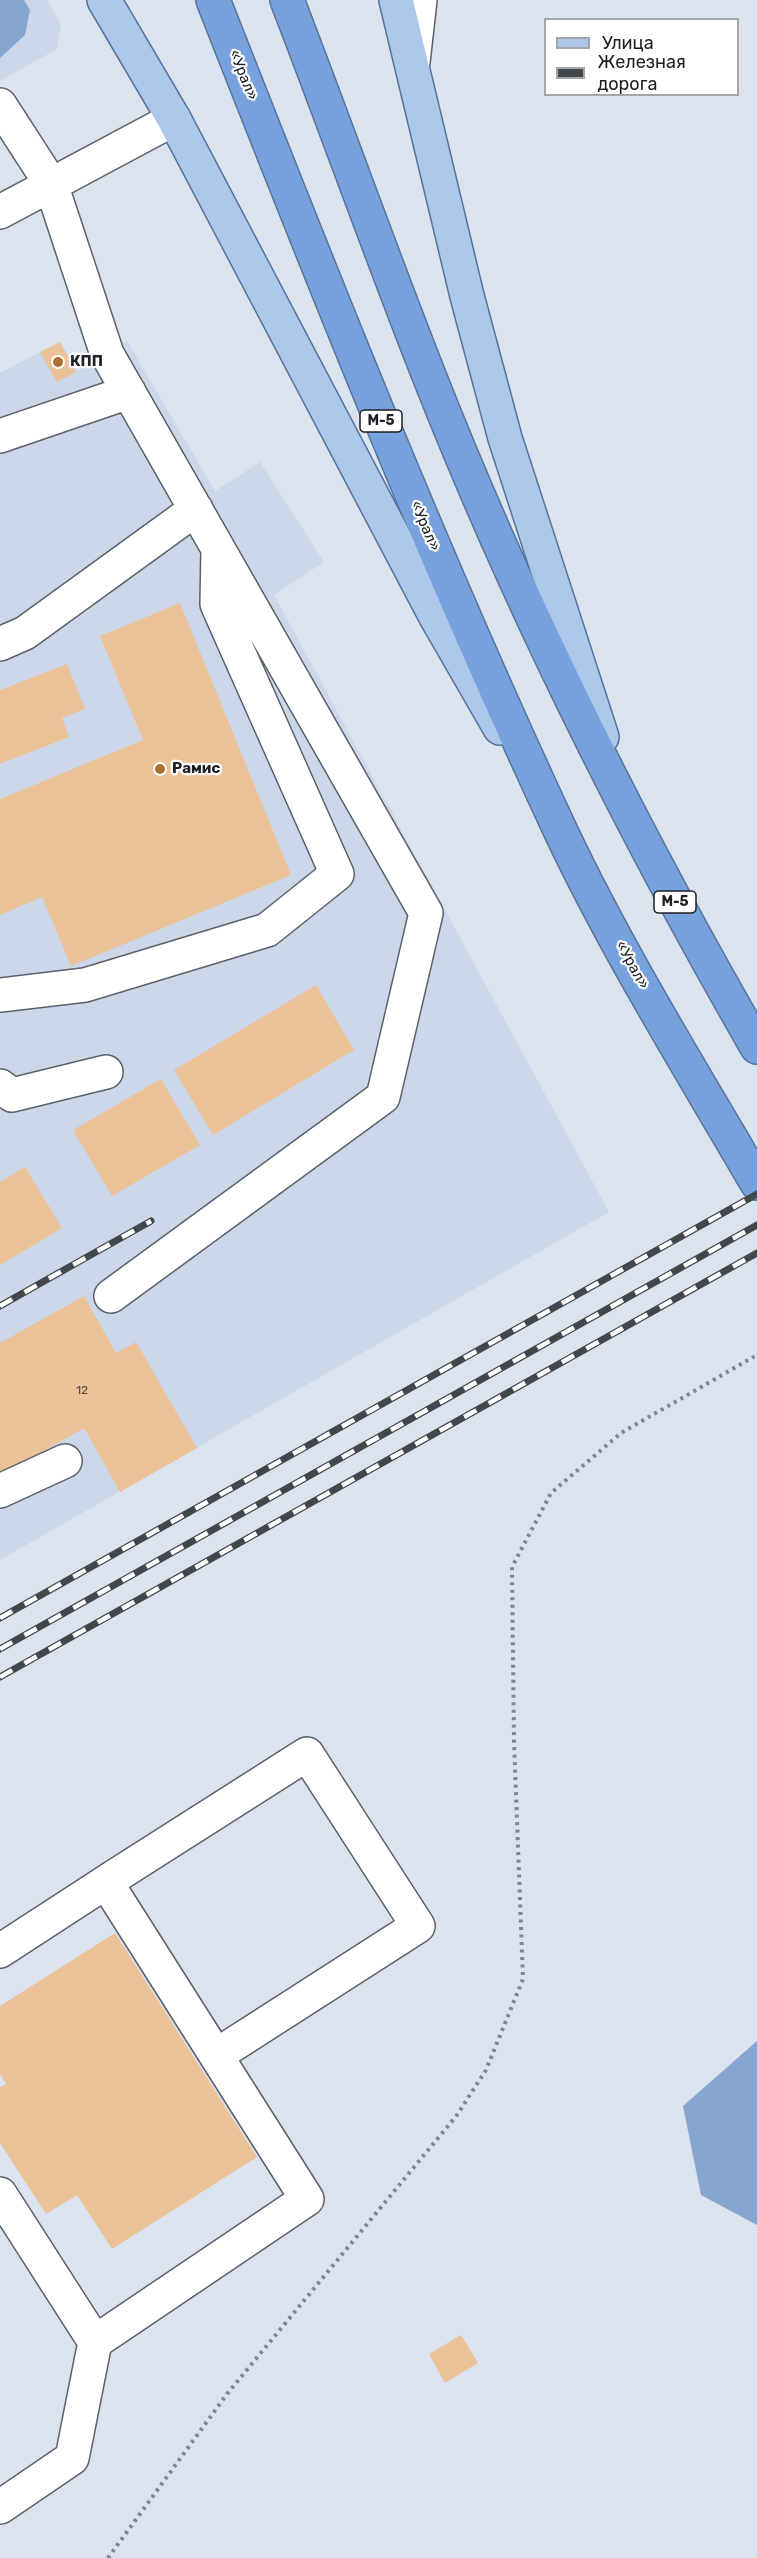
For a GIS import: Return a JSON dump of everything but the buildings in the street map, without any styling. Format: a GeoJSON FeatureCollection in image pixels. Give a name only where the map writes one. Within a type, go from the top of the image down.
{"type":"FeatureCollection","features":[{"type":"Feature","properties":{"kind":"highway","name":"«Урал»"},"geometry":{"type":"LineString","coordinates":[[213,0],[373,402],[456,599],[563,837],[671,1036],[757,1183]]}},
{"type":"Feature","properties":{"kind":"highway","name":"М-5"},"geometry":{"type":"LineString","coordinates":[[287,0],[433,385],[511,570],[622,801],[757,1047]]}},
{"type":"Feature","properties":{"kind":"main road"},"geometry":{"type":"LineString","coordinates":[[104,0],[174,119],[436,617],[563,837]]}},
{"type":"Feature","properties":{"kind":"main road"},"geometry":{"type":"LineString","coordinates":[[396,0],[466,296],[505,438],[622,801]]}},
{"type":"Feature","properties":{"kind":"lane"},"geometry":{"type":"LineString","coordinates":[[412,72],[420,0]]}},
{"type":"Feature","properties":{"kind":"lane"},"geometry":{"type":"LineString","coordinates":[[0,105],[51,184],[106,354],[426,913],[382,1097],[111,1296]]}},
{"type":"Feature","properties":{"kind":"lane"},"geometry":{"type":"LineString","coordinates":[[0,212],[174,119]]}},
{"type":"Feature","properties":{"kind":"lane"},"geometry":{"type":"LineString","coordinates":[[0,436],[129,392]]}},
{"type":"Feature","properties":{"kind":"lane"},"geometry":{"type":"LineString","coordinates":[[0,644],[25,633],[196,509]]}},
{"type":"Feature","properties":{"kind":"lane"},"geometry":{"type":"LineString","coordinates":[[0,995],[85,985],[267,930],[337,874],[217,604],[218,548]]}},
{"type":"Feature","properties":{"kind":"lane"},"geometry":{"type":"LineString","coordinates":[[0,1086],[12,1095],[106,1071]]}},
{"type":"Feature","properties":{"kind":"lane"},"geometry":{"type":"LineString","coordinates":[[0,1491],[65,1461]]}},
{"type":"Feature","properties":{"kind":"lane"},"geometry":{"type":"LineString","coordinates":[[0,1951],[307,1754],[418,1926],[217,2055]]}},
{"type":"Feature","properties":{"kind":"lane"},"geometry":{"type":"LineString","coordinates":[[94,2342],[307,2199],[106,1882]]}},
{"type":"Feature","properties":{"kind":"lane"},"geometry":{"type":"LineString","coordinates":[[0,2194],[94,2342],[72,2458],[0,2507]]}},
{"type":"Feature","properties":{"kind":"shaded area"},"geometry":{"type":"Polygon","coordinates":[[[0,0],[47,0],[61,24],[57,49],[0,81],[0,0]]]}},
{"type":"Feature","properties":{"kind":"shaded area"},"geometry":{"type":"Polygon","coordinates":[[[0,0],[24,0],[30,10],[25,35],[0,58],[0,0]]]}},
{"type":"Feature","properties":{"kind":"shaded area"},"geometry":{"type":"Polygon","coordinates":[[[127,341],[215,491],[260,462],[324,562],[274,595],[609,1212],[0,1560],[0,373],[60,342],[77,371],[127,341]]]}},
{"type":"Feature","properties":{"kind":"shaded area"},"geometry":{"type":"Polygon","coordinates":[[[757,2041],[757,2225],[701,2195],[683,2106],[757,2041]]]}},
{"type":"Feature","properties":{"kind":"railway"},"geometry":{"type":"LineString","coordinates":[[0,1618],[757,1194]]}},
{"type":"Feature","properties":{"kind":"railway"},"geometry":{"type":"LineString","coordinates":[[0,1306],[151,1221]]}},
{"type":"Feature","properties":{"kind":"railway"},"geometry":{"type":"LineString","coordinates":[[0,1649],[757,1225]]}},
{"type":"Feature","properties":{"kind":"railway"},"geometry":{"type":"LineString","coordinates":[[0,1677],[757,1253]]}},
{"type":"Feature","properties":{"kind":"place","name":"КПП"},"geometry":{"type":"Point","coordinates":[58,362]}},
{"type":"Feature","properties":{"kind":"place","name":"Рамис"},"geometry":{"type":"Point","coordinates":[160,769]}}]}
